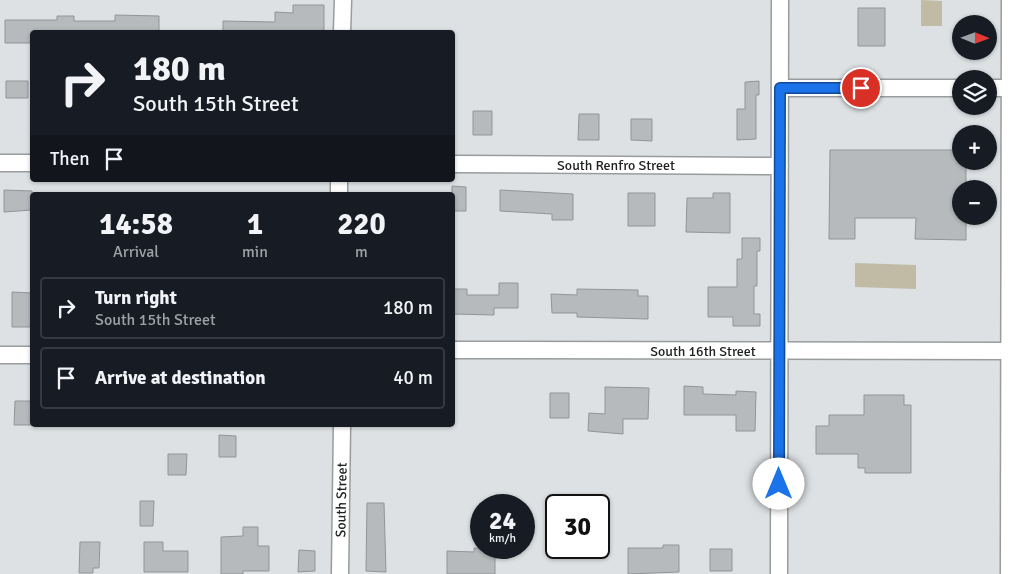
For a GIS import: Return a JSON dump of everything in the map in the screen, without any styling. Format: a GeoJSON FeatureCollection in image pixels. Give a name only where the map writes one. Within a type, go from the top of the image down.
{"type":"FeatureCollection","features":[{"type":"Feature","properties":{"kind":"street"},"geometry":{"type":"LineString","coordinates":[[342,30],[343,0]]}},
{"type":"Feature","properties":{"kind":"street"},"geometry":{"type":"LineString","coordinates":[[779,574],[780,0]]}},
{"type":"Feature","properties":{"kind":"street"},"geometry":{"type":"LineString","coordinates":[[1009,574],[1011,351],[1010,0]]}},
{"type":"Feature","properties":{"kind":"street"},"geometry":{"type":"LineString","coordinates":[[780,88],[952,88]]}},
{"type":"Feature","properties":{"kind":"street"},"geometry":{"type":"LineString","coordinates":[[997,88],[1011,88]]}},
{"type":"Feature","properties":{"kind":"street"},"geometry":{"type":"LineString","coordinates":[[0,163],[30,163]]}},
{"type":"Feature","properties":{"kind":"street","name":"South Renfro Street"},"geometry":{"type":"LineString","coordinates":[[455,164],[780,166]]}},
{"type":"Feature","properties":{"kind":"street","name":"South 16th Street"},"geometry":{"type":"LineString","coordinates":[[455,350],[1011,351]]}},
{"type":"Feature","properties":{"kind":"street"},"geometry":{"type":"LineString","coordinates":[[0,355],[30,355]]}},
{"type":"Feature","properties":{"kind":"street","name":"South Street"},"geometry":{"type":"LineString","coordinates":[[340,574],[342,427]]}},
{"type":"Feature","properties":{"kind":"shaded area"},"geometry":{"type":"Polygon","coordinates":[[[921,0],[942,1],[942,26],[921,26],[921,0]]]}},
{"type":"Feature","properties":{"kind":"shaded area"},"geometry":{"type":"Polygon","coordinates":[[[855,263],[916,265],[916,289],[855,287],[855,263]]]}},
{"type":"Feature","properties":{"kind":"building"},"geometry":{"type":"Polygon","coordinates":[[[293,5],[324,5],[324,30],[223,30],[223,21],[275,22],[275,12],[293,13],[293,5]]]}},
{"type":"Feature","properties":{"kind":"building"},"geometry":{"type":"Polygon","coordinates":[[[858,8],[885,8],[885,46],[858,46],[858,8]]]}},
{"type":"Feature","properties":{"kind":"building"},"geometry":{"type":"Polygon","coordinates":[[[115,15],[159,16],[159,30],[30,30],[30,43],[5,43],[5,20],[57,20],[57,16],[74,16],[74,21],[115,21],[115,15]]]}},
{"type":"Feature","properties":{"kind":"building"},"geometry":{"type":"Polygon","coordinates":[[[6,81],[28,81],[28,98],[6,98],[6,81]]]}},
{"type":"Feature","properties":{"kind":"building"},"geometry":{"type":"Polygon","coordinates":[[[759,81],[759,95],[756,95],[756,139],[737,140],[737,109],[745,109],[745,82],[759,81]]]}},
{"type":"Feature","properties":{"kind":"building"},"geometry":{"type":"Polygon","coordinates":[[[473,111],[492,111],[492,135],[473,135],[473,111]]]}},
{"type":"Feature","properties":{"kind":"building"},"geometry":{"type":"Polygon","coordinates":[[[579,114],[599,114],[599,140],[578,140],[579,114]]]}},
{"type":"Feature","properties":{"kind":"building"},"geometry":{"type":"Polygon","coordinates":[[[631,119],[652,119],[652,141],[631,140],[631,119]]]}},
{"type":"Feature","properties":{"kind":"building"},"geometry":{"type":"Polygon","coordinates":[[[830,150],[952,150],[952,170],[966,170],[966,180],[952,180],[952,225],[966,225],[966,240],[915,239],[916,218],[855,218],[855,239],[829,239],[830,150]]]}},
{"type":"Feature","properties":{"kind":"building"},"geometry":{"type":"Polygon","coordinates":[[[452,186],[466,187],[466,211],[455,211],[455,192],[452,192],[452,186]]]}},
{"type":"Feature","properties":{"kind":"building"},"geometry":{"type":"Polygon","coordinates":[[[4,190],[32,191],[30,192],[30,210],[4,212],[4,190]]]}},
{"type":"Feature","properties":{"kind":"building"},"geometry":{"type":"Polygon","coordinates":[[[500,190],[573,194],[573,220],[552,220],[552,214],[500,211],[500,190]]]}},
{"type":"Feature","properties":{"kind":"building"},"geometry":{"type":"Polygon","coordinates":[[[628,193],[655,193],[655,226],[628,226],[628,193]]]}},
{"type":"Feature","properties":{"kind":"building"},"geometry":{"type":"Polygon","coordinates":[[[713,193],[730,193],[730,233],[686,232],[687,198],[713,198],[713,193]]]}},
{"type":"Feature","properties":{"kind":"building"},"geometry":{"type":"Polygon","coordinates":[[[742,238],[760,238],[760,251],[757,251],[757,286],[754,286],[754,314],[760,314],[760,326],[733,326],[733,317],[708,317],[708,287],[737,287],[737,259],[742,259],[742,238]]]}},
{"type":"Feature","properties":{"kind":"building"},"geometry":{"type":"Polygon","coordinates":[[[499,283],[518,283],[518,308],[494,308],[494,315],[455,314],[455,289],[467,289],[467,295],[499,295],[499,283]]]}},
{"type":"Feature","properties":{"kind":"building"},"geometry":{"type":"Polygon","coordinates":[[[577,289],[638,290],[638,296],[648,296],[648,319],[577,317],[577,313],[552,313],[551,294],[577,295],[577,289]]]}},
{"type":"Feature","properties":{"kind":"building"},"geometry":{"type":"Polygon","coordinates":[[[12,292],[30,293],[30,327],[12,327],[12,292]]]}},
{"type":"Feature","properties":{"kind":"building"},"geometry":{"type":"Polygon","coordinates":[[[684,386],[703,387],[703,394],[736,395],[736,391],[756,392],[755,431],[736,431],[736,415],[684,415],[684,386]]]}},
{"type":"Feature","properties":{"kind":"building"},"geometry":{"type":"Polygon","coordinates":[[[605,387],[649,388],[648,419],[623,419],[623,434],[588,431],[589,413],[605,414],[605,387]]]}},
{"type":"Feature","properties":{"kind":"building"},"geometry":{"type":"Polygon","coordinates":[[[550,393],[569,393],[569,418],[550,418],[550,393]]]}},
{"type":"Feature","properties":{"kind":"building"},"geometry":{"type":"Polygon","coordinates":[[[864,395],[904,395],[904,405],[911,405],[911,473],[865,473],[865,468],[858,468],[858,454],[816,454],[816,426],[829,426],[829,415],[864,415],[864,395]]]}},
{"type":"Feature","properties":{"kind":"building"},"geometry":{"type":"Polygon","coordinates":[[[15,401],[30,401],[30,425],[14,425],[15,401]]]}},
{"type":"Feature","properties":{"kind":"building"},"geometry":{"type":"Polygon","coordinates":[[[219,435],[236,436],[236,457],[219,457],[219,435]]]}},
{"type":"Feature","properties":{"kind":"building"},"geometry":{"type":"Polygon","coordinates":[[[168,454],[187,454],[186,475],[168,475],[168,454]]]}},
{"type":"Feature","properties":{"kind":"building"},"geometry":{"type":"Polygon","coordinates":[[[140,501],[154,501],[153,526],[140,526],[140,501]]]}},
{"type":"Feature","properties":{"kind":"building"},"geometry":{"type":"Polygon","coordinates":[[[367,503],[384,503],[386,572],[366,571],[367,503]]]}},
{"type":"Feature","properties":{"kind":"building"},"geometry":{"type":"Polygon","coordinates":[[[243,527],[258,527],[258,546],[269,546],[269,571],[243,571],[243,574],[221,574],[221,537],[243,536],[243,527]]]}},
{"type":"Feature","properties":{"kind":"building"},"geometry":{"type":"Polygon","coordinates":[[[80,542],[100,542],[99,568],[93,568],[93,573],[79,573],[80,542]]]}},
{"type":"Feature","properties":{"kind":"building"},"geometry":{"type":"Polygon","coordinates":[[[144,542],[163,542],[163,551],[188,551],[188,572],[144,572],[144,542]]]}},
{"type":"Feature","properties":{"kind":"building"},"geometry":{"type":"Polygon","coordinates":[[[663,545],[679,545],[679,572],[628,574],[628,548],[663,548],[663,545]]]}},
{"type":"Feature","properties":{"kind":"building"},"geometry":{"type":"Polygon","coordinates":[[[710,549],[732,549],[732,571],[710,571],[710,549]]]}},
{"type":"Feature","properties":{"kind":"building"},"geometry":{"type":"Polygon","coordinates":[[[299,550],[315,551],[315,571],[298,572],[299,550]]]}},
{"type":"Feature","properties":{"kind":"building"},"geometry":{"type":"Polygon","coordinates":[[[447,551],[470,552],[470,559],[495,559],[495,574],[447,574],[447,551]]]}},
{"type":"Feature","properties":{"kind":"route"},"geometry":{"type":"LineString","coordinates":[[779,484],[780,88],[861,88]]}}]}
